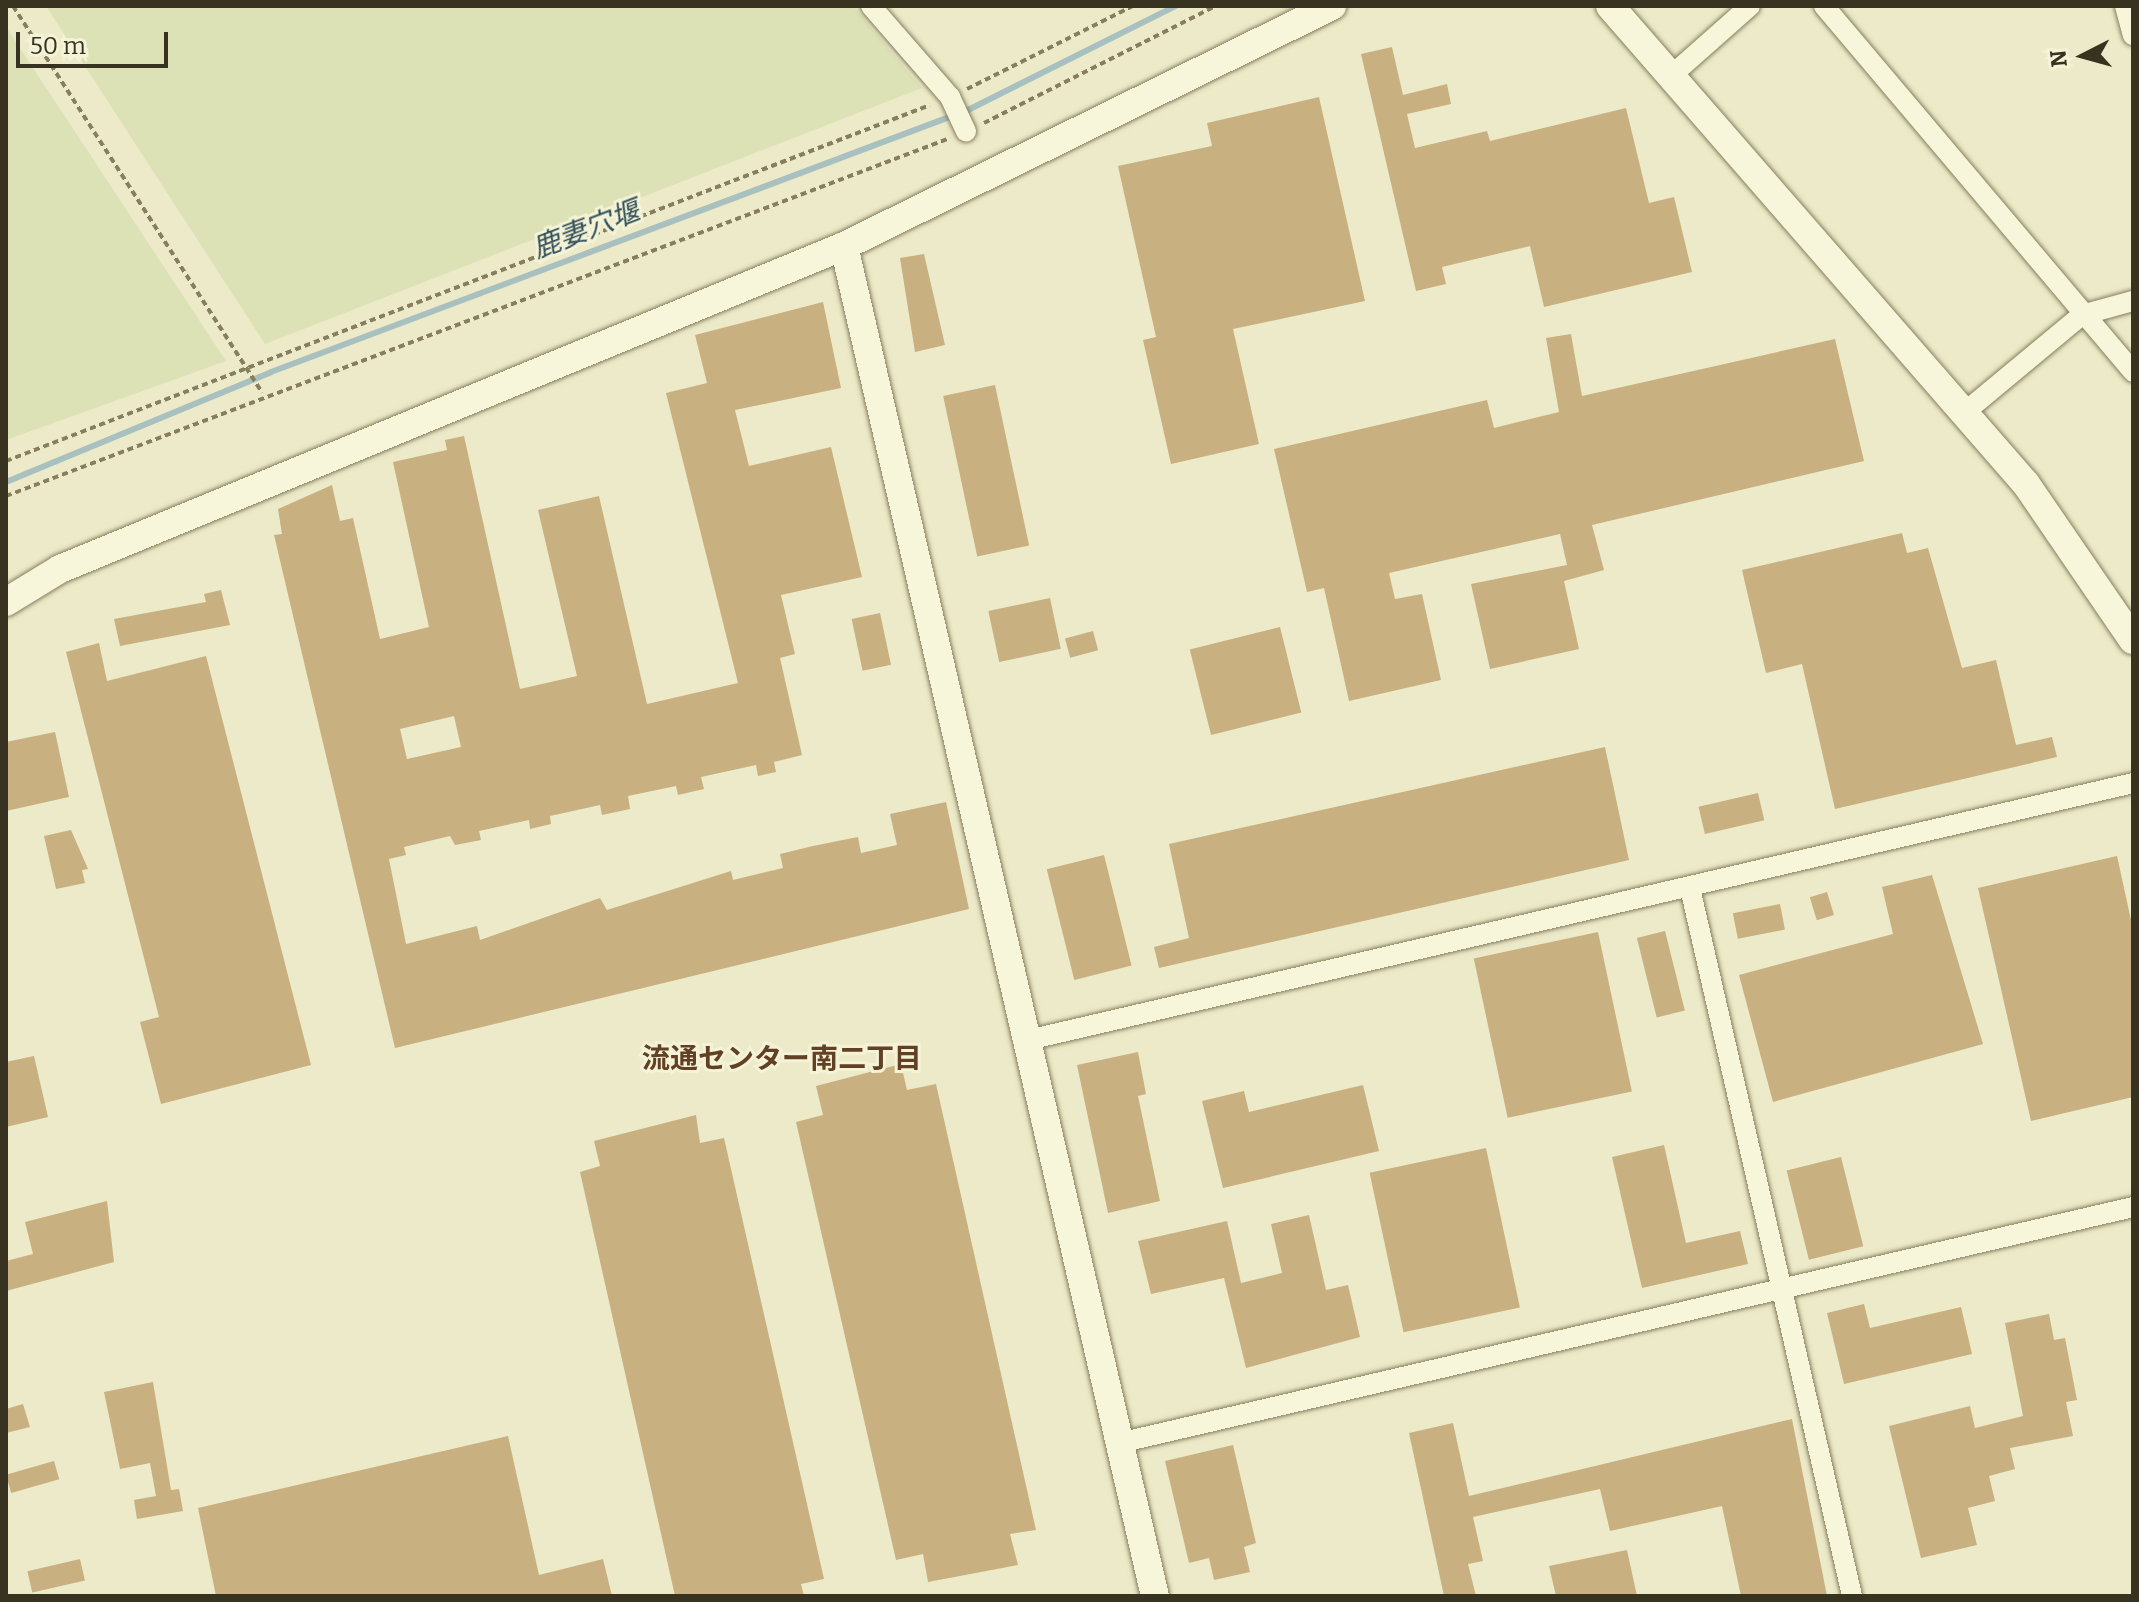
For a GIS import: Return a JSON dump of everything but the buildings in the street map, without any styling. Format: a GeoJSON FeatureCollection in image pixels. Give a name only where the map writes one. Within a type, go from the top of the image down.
{"type":"FeatureCollection","features":[{"type":"Feature","properties":{"kind":"street"},"geometry":{"type":"LineString","coordinates":[[871,6],[957,116]]}},
{"type":"Feature","properties":{"kind":"street"},"geometry":{"type":"LineString","coordinates":[[6,602],[60,569],[844,246],[1332,6]]}},
{"type":"Feature","properties":{"kind":"street"},"geometry":{"type":"LineString","coordinates":[[1610,6],[1965,412],[2077,549],[2133,640]]}},
{"type":"Feature","properties":{"kind":"street"},"geometry":{"type":"LineString","coordinates":[[1672,75],[1750,6]]}},
{"type":"Feature","properties":{"kind":"street"},"geometry":{"type":"LineString","coordinates":[[1824,6],[2133,372]]}},
{"type":"Feature","properties":{"kind":"street"},"geometry":{"type":"LineString","coordinates":[[2125,6],[2133,35]]}},
{"type":"Feature","properties":{"kind":"street"},"geometry":{"type":"LineString","coordinates":[[844,246],[1155,1596]]}},
{"type":"Feature","properties":{"kind":"street"},"geometry":{"type":"LineString","coordinates":[[1965,412],[2082,315],[2133,301]]}},
{"type":"Feature","properties":{"kind":"street"},"geometry":{"type":"LineString","coordinates":[[1028,1040],[2133,783]]}},
{"type":"Feature","properties":{"kind":"street"},"geometry":{"type":"LineString","coordinates":[[1690,888],[1852,1596]]}},
{"type":"Feature","properties":{"kind":"street"},"geometry":{"type":"LineString","coordinates":[[1119,1443],[2133,1207]]}},
{"type":"Feature","properties":{"kind":"path"},"geometry":{"type":"LineString","coordinates":[[13,6],[261,390]]}},
{"type":"Feature","properties":{"kind":"path"},"geometry":{"type":"LineString","coordinates":[[6,461],[244,364],[957,116],[1133,6]]}},
{"type":"Feature","properties":{"kind":"path"},"geometry":{"type":"LineString","coordinates":[[6,496],[261,390],[957,116],[1216,6]]}},
{"type":"Feature","properties":{"kind":"green space"},"geometry":{"type":"Polygon","coordinates":[[[46,6],[853,6],[922,88],[265,344],[46,6]]]}},
{"type":"Feature","properties":{"kind":"green space"},"geometry":{"type":"Polygon","coordinates":[[[6,27],[226,361],[6,440],[6,27]]]}},
{"type":"Feature","properties":{"kind":"waterway","name":"鹿妻穴堰"},"geometry":{"type":"LineString","coordinates":[[6,482],[271,372],[968,110],[1176,6]]}},
{"type":"Feature","properties":{"kind":"district","name":"流通センター南二丁目"},"geometry":{"type":"Point","coordinates":[782,1059]}}]}
